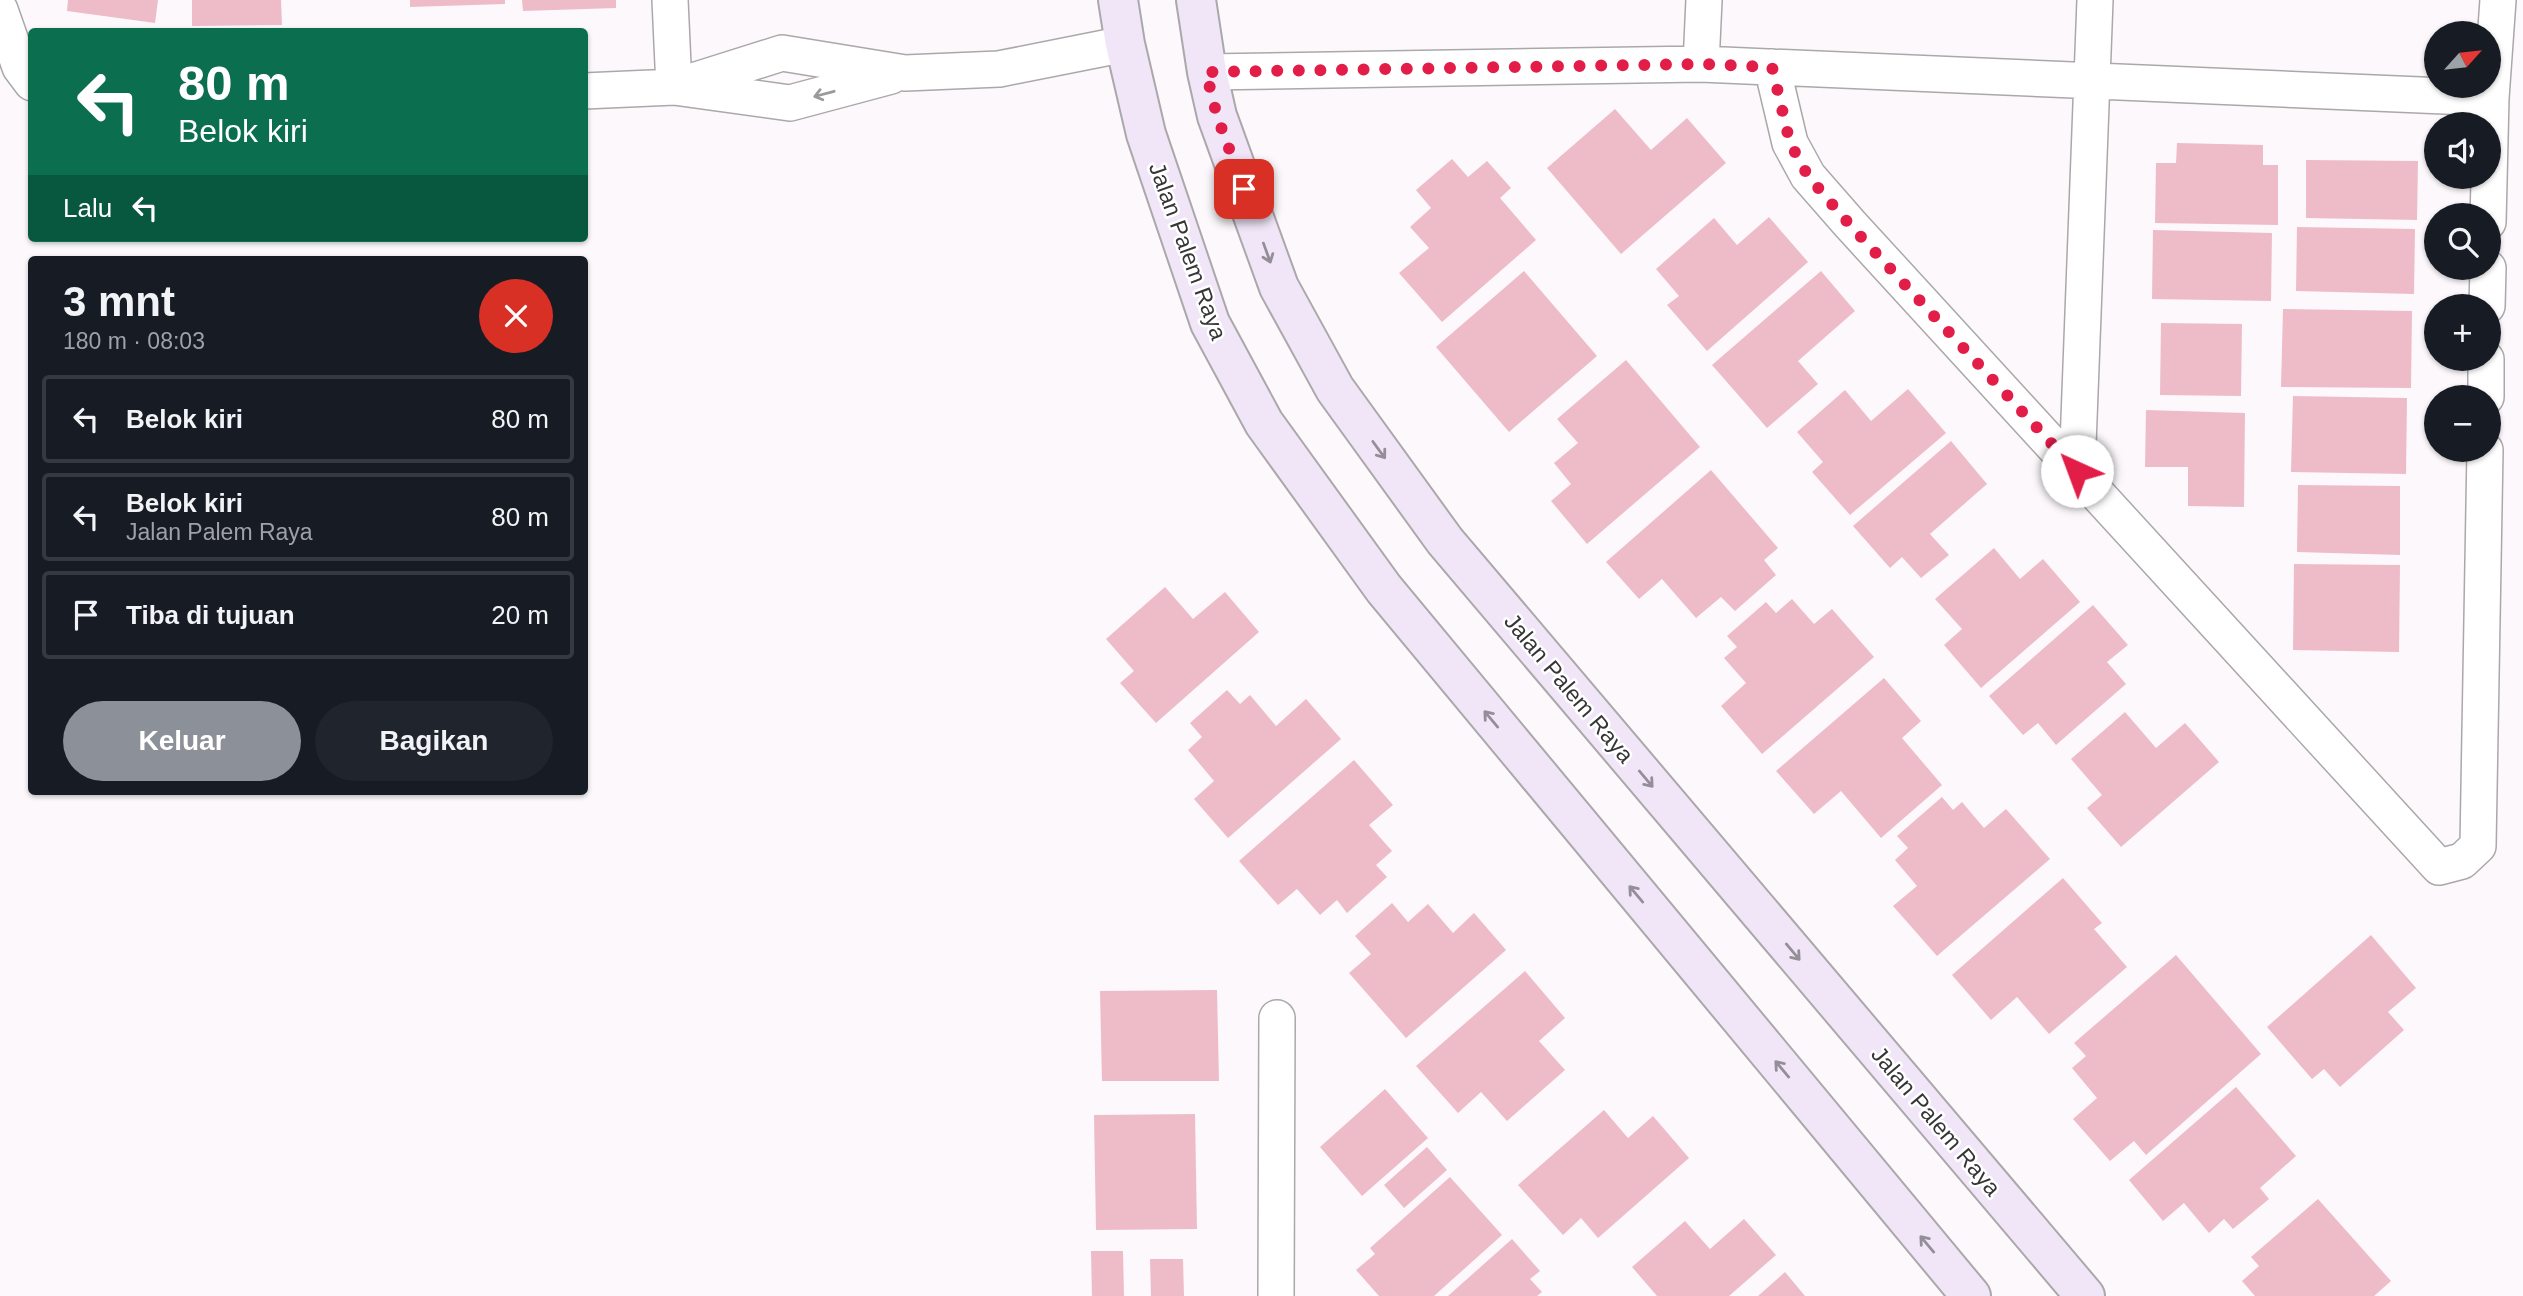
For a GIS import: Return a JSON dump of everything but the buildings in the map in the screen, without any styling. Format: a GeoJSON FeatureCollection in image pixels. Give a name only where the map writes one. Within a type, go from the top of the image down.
{"type":"FeatureCollection","features":[{"type":"Feature","properties":{"kind":"street"},"geometry":{"type":"LineString","coordinates":[[670,0],[674,87]]}},
{"type":"Feature","properties":{"kind":"street","name":"Jalan Palem Raya"},"geometry":{"type":"LineString","coordinates":[[1118,0],[1125,44],[1146,134],[1210,323],[1264,423],[1384,589],[1971,1296]]}},
{"type":"Feature","properties":{"kind":"street","name":"Jalan Palem Raya"},"geometry":{"type":"LineString","coordinates":[[1196,0],[1206,72],[1217,116],[1279,287],[1335,389],[1445,541],[2085,1296]]}},
{"type":"Feature","properties":{"kind":"street"},"geometry":{"type":"LineString","coordinates":[[1701,64],[1704,0]]}},
{"type":"Feature","properties":{"kind":"street"},"geometry":{"type":"LineString","coordinates":[[2077,471],[2095,0]]}},
{"type":"Feature","properties":{"kind":"street"},"geometry":{"type":"LineString","coordinates":[[2496,21],[2498,0]]}},
{"type":"Feature","properties":{"kind":"street"},"geometry":{"type":"LineString","coordinates":[[0,10],[20,67],[28,78]]}},
{"type":"Feature","properties":{"kind":"street"},"geometry":{"type":"LineString","coordinates":[[674,87],[782,53],[905,73],[999,69],[1125,44]]}},
{"type":"Feature","properties":{"kind":"street"},"geometry":{"type":"LineString","coordinates":[[1206,72],[1701,64],[2424,95]]}},
{"type":"Feature","properties":{"kind":"street"},"geometry":{"type":"LineString","coordinates":[[1772,67],[1790,143],[1808,176],[2439,867],[2462,861],[2478,846],[2485,462]]}},
{"type":"Feature","properties":{"kind":"street"},"geometry":{"type":"LineString","coordinates":[[588,91],[674,87],[790,103],[905,73]]}},
{"type":"Feature","properties":{"kind":"street"},"geometry":{"type":"LineString","coordinates":[[2488,203],[2491,98]]}},
{"type":"Feature","properties":{"kind":"street"},"geometry":{"type":"LineString","coordinates":[[1276,1296],[1278,1018]]}},
{"type":"Feature","properties":{"kind":"route"},"geometry":{"type":"LineString","coordinates":[[1244,189],[1217,116],[1206,72],[1701,64],[1772,67],[1790,143],[1808,176],[2077,471]]}}]}
